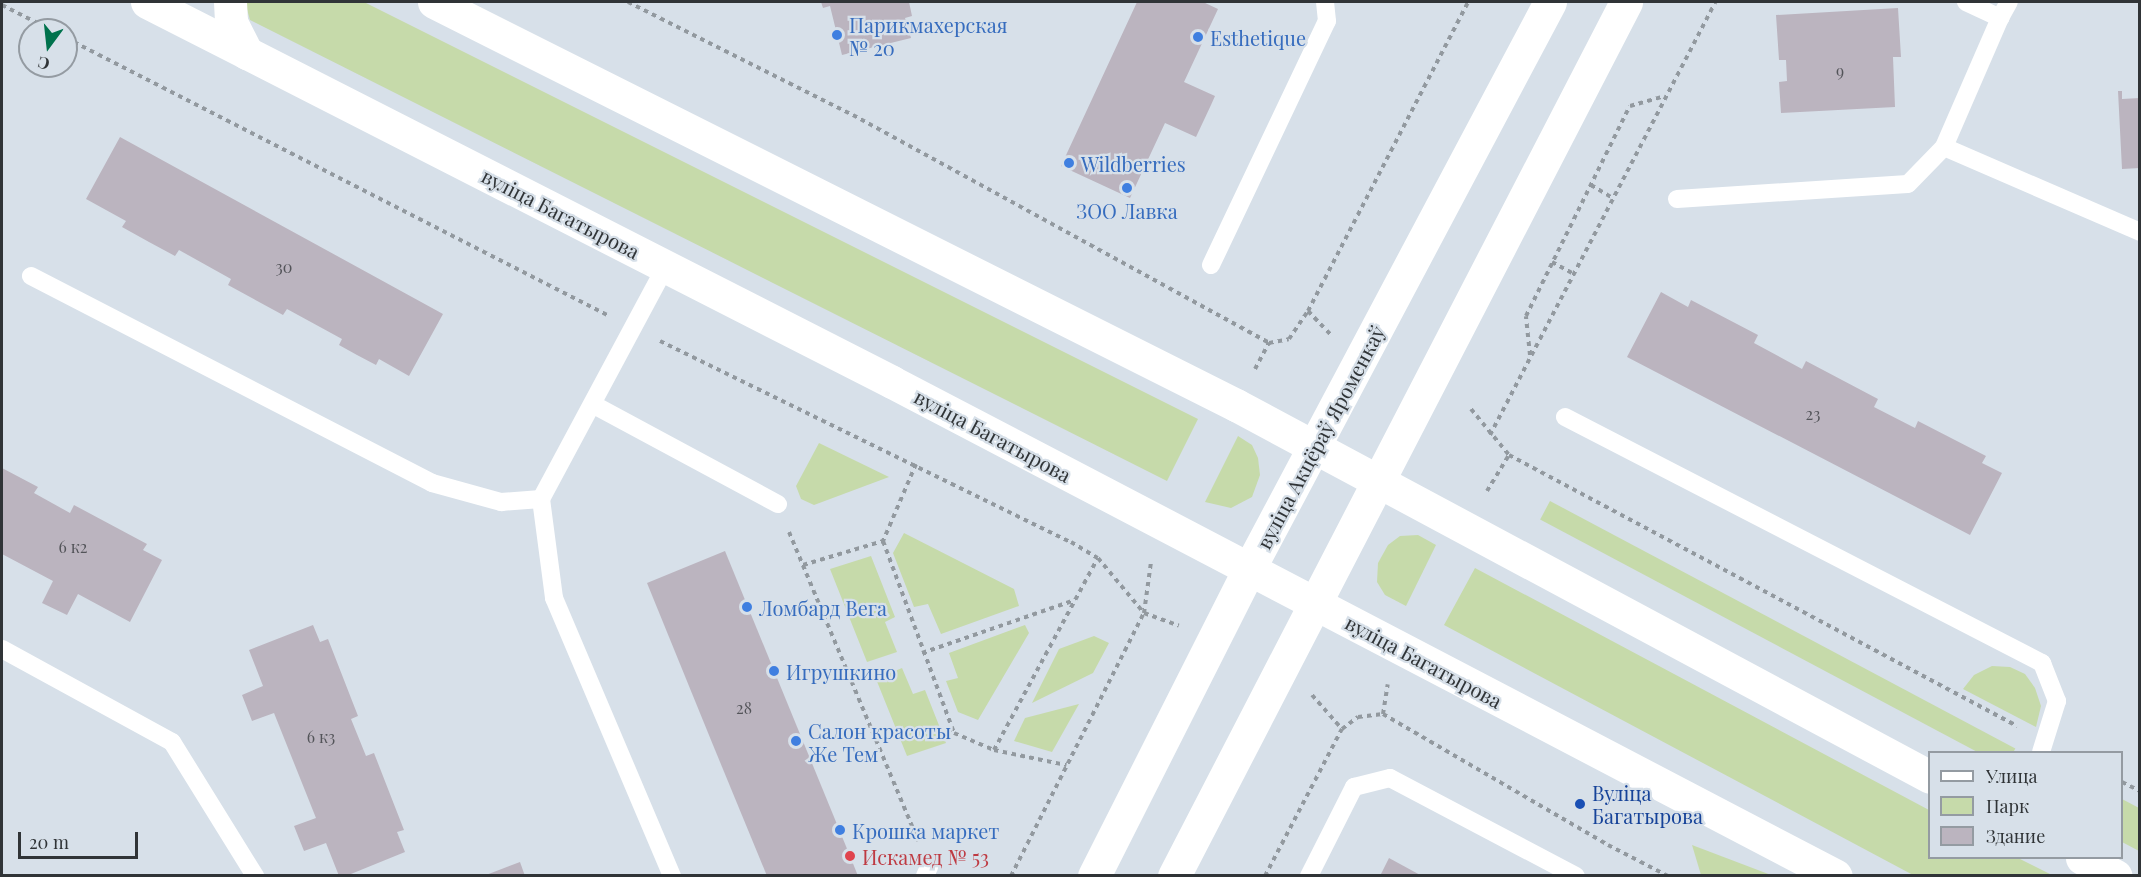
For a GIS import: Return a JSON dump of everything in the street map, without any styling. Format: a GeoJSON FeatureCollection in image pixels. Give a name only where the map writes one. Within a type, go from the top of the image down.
{"type":"FeatureCollection","features":[{"type":"Feature","properties":{"kind":"street","name":"вуліца Багатырова"},"geometry":{"type":"LineString","coordinates":[[147,2],[666,266],[1836,876]]}},
{"type":"Feature","properties":{"kind":"street"},"geometry":{"type":"LineString","coordinates":[[230,2],[231,22],[247,53]]}},
{"type":"Feature","properties":{"kind":"street"},"geometry":{"type":"LineString","coordinates":[[434,2],[1236,405],[1377,483],[1928,776]]}},
{"type":"Feature","properties":{"kind":"street","name":"вуліца Акцёраў Яроменкаў"},"geometry":{"type":"LineString","coordinates":[[1094,876],[1249,569],[1316,450],[1550,2]]}},
{"type":"Feature","properties":{"kind":"street"},"geometry":{"type":"LineString","coordinates":[[1174,876],[1626,2]]}},
{"type":"Feature","properties":{"kind":"street"},"geometry":{"type":"LineString","coordinates":[[2084,859],[2116,876]]}},
{"type":"Feature","properties":{"kind":"lane"},"geometry":{"type":"LineString","coordinates":[[1211,265],[1327,21],[1324,2]]}},
{"type":"Feature","properties":{"kind":"lane"},"geometry":{"type":"LineString","coordinates":[[1966,2],[2000,18]]}},
{"type":"Feature","properties":{"kind":"lane"},"geometry":{"type":"LineString","coordinates":[[1677,199],[1908,184],[1944,147],[2009,2]]}},
{"type":"Feature","properties":{"kind":"lane"},"geometry":{"type":"LineString","coordinates":[[1944,147],[2139,232]]}},
{"type":"Feature","properties":{"kind":"lane"},"geometry":{"type":"LineString","coordinates":[[666,266],[594,405],[541,499],[554,598],[672,876]]}},
{"type":"Feature","properties":{"kind":"lane"},"geometry":{"type":"LineString","coordinates":[[31,276],[432,483],[501,502],[541,499]]}},
{"type":"Feature","properties":{"kind":"lane"},"geometry":{"type":"LineString","coordinates":[[594,405],[777,504]]}},
{"type":"Feature","properties":{"kind":"lane"},"geometry":{"type":"LineString","coordinates":[[1565,417],[2042,663],[2057,701],[2044,747]]}},
{"type":"Feature","properties":{"kind":"lane"},"geometry":{"type":"LineString","coordinates":[[2,649],[172,742],[255,876]]}},
{"type":"Feature","properties":{"kind":"lane"},"geometry":{"type":"LineString","coordinates":[[1309,876],[1354,787],[1390,778],[1576,876]]}},
{"type":"Feature","properties":{"kind":"path"},"geometry":{"type":"LineString","coordinates":[[628,2],[854,114],[1269,342],[1289,339],[1308,311],[1468,2]]}},
{"type":"Feature","properties":{"kind":"path"},"geometry":{"type":"LineString","coordinates":[[1490,435],[1715,2]]}},
{"type":"Feature","properties":{"kind":"path"},"geometry":{"type":"LineString","coordinates":[[2,4],[28,18]]}},
{"type":"Feature","properties":{"kind":"path"},"geometry":{"type":"LineString","coordinates":[[1530,357],[1526,316],[1630,106],[1666,96]]}},
{"type":"Feature","properties":{"kind":"path"},"geometry":{"type":"LineString","coordinates":[[1591,185],[1613,198]]}},
{"type":"Feature","properties":{"kind":"path"},"geometry":{"type":"LineString","coordinates":[[1552,262],[1574,273]]}},
{"type":"Feature","properties":{"kind":"path"},"geometry":{"type":"LineString","coordinates":[[1308,311],[1333,336]]}},
{"type":"Feature","properties":{"kind":"path"},"geometry":{"type":"LineString","coordinates":[[1255,369],[1269,342]]}},
{"type":"Feature","properties":{"kind":"path"},"geometry":{"type":"LineString","coordinates":[[1471,409],[1490,435],[1509,455],[2044,747]]}},
{"type":"Feature","properties":{"kind":"path"},"geometry":{"type":"LineString","coordinates":[[1487,491],[1509,455]]}},
{"type":"Feature","properties":{"kind":"path"},"geometry":{"type":"LineString","coordinates":[[916,464],[883,542],[922,653],[954,733],[994,750],[1066,765]]}},
{"type":"Feature","properties":{"kind":"path"},"geometry":{"type":"LineString","coordinates":[[777,504],[927,871]]}},
{"type":"Feature","properties":{"kind":"path"},"geometry":{"type":"LineString","coordinates":[[803,565],[883,542]]}},
{"type":"Feature","properties":{"kind":"path"},"geometry":{"type":"LineString","coordinates":[[994,750],[1098,558]]}},
{"type":"Feature","properties":{"kind":"path"},"geometry":{"type":"LineString","coordinates":[[1011,876],[1144,613],[1151,562]]}},
{"type":"Feature","properties":{"kind":"path"},"geometry":{"type":"LineString","coordinates":[[922,653],[1076,600]]}},
{"type":"Feature","properties":{"kind":"path"},"geometry":{"type":"LineString","coordinates":[[1144,613],[1181,626]]}},
{"type":"Feature","properties":{"kind":"path"},"geometry":{"type":"LineString","coordinates":[[1383,714],[1389,677]]}},
{"type":"Feature","properties":{"kind":"path"},"geometry":{"type":"LineString","coordinates":[[1312,694],[1342,729]]}},
{"type":"Feature","properties":{"kind":"path"},"geometry":{"type":"LineString","coordinates":[[2123,783],[2139,791]]}},
{"type":"Feature","properties":{"kind":"green space"},"geometry":{"type":"Polygon","coordinates":[[[245,2],[364,2],[1198,419],[1167,481],[250,20],[245,2]]]}},
{"type":"Feature","properties":{"kind":"green space"},"geometry":{"type":"Polygon","coordinates":[[[1238,436],[1252,445],[1258,458],[1260,475],[1252,497],[1231,508],[1205,502],[1238,436]]]}},
{"type":"Feature","properties":{"kind":"green space"},"geometry":{"type":"Polygon","coordinates":[[[819,443],[889,477],[814,505],[801,499],[796,486],[819,443]]]}},
{"type":"Feature","properties":{"kind":"green space"},"geometry":{"type":"Polygon","coordinates":[[[1550,501],[2015,748],[2014,751],[1975,751],[1540,520],[1550,501]]]}},
{"type":"Feature","properties":{"kind":"green space"},"geometry":{"type":"Polygon","coordinates":[[[904,533],[1014,589],[1019,606],[941,634],[928,604],[914,607],[893,553],[904,533]]]}},
{"type":"Feature","properties":{"kind":"green space"},"geometry":{"type":"Polygon","coordinates":[[[1418,535],[1436,545],[1406,606],[1385,595],[1377,582],[1378,563],[1388,545],[1400,536],[1418,535]]]}},
{"type":"Feature","properties":{"kind":"green space"},"geometry":{"type":"Polygon","coordinates":[[[871,556],[895,617],[885,622],[897,652],[867,662],[830,569],[871,556]]]}},
{"type":"Feature","properties":{"kind":"green space"},"geometry":{"type":"Polygon","coordinates":[[[1475,568],[1928,809],[1928,859],[2020,859],[2052,875],[1913,875],[1444,625],[1475,568]]]}},
{"type":"Feature","properties":{"kind":"green space"},"geometry":{"type":"Polygon","coordinates":[[[1025,625],[1029,633],[978,720],[958,712],[946,681],[958,678],[949,653],[1025,625]]]}},
{"type":"Feature","properties":{"kind":"green space"},"geometry":{"type":"Polygon","coordinates":[[[1094,636],[1109,643],[1093,673],[1032,703],[1059,649],[1094,636]]]}},
{"type":"Feature","properties":{"kind":"green space"},"geometry":{"type":"Polygon","coordinates":[[[1992,666],[2010,667],[2025,674],[2035,688],[2041,706],[2036,727],[1963,689],[1974,675],[1992,666]]]}},
{"type":"Feature","properties":{"kind":"green space"},"geometry":{"type":"Polygon","coordinates":[[[902,668],[913,694],[925,690],[946,743],[907,756],[876,679],[902,668]]]}},
{"type":"Feature","properties":{"kind":"green space"},"geometry":{"type":"Polygon","coordinates":[[[1079,704],[1052,752],[1014,741],[1025,718],[1079,704]]]}},
{"type":"Feature","properties":{"kind":"green space"},"geometry":{"type":"Polygon","coordinates":[[[2123,800],[2139,808],[2139,851],[2123,843],[2123,800]]]}},
{"type":"Feature","properties":{"kind":"green space"},"geometry":{"type":"Polygon","coordinates":[[[1692,845],[1771,875],[1701,875],[1692,845]]]}},
{"type":"Feature","properties":{"kind":"building"},"geometry":{"type":"Polygon","coordinates":[[[821,2],[909,2],[912,16],[905,18],[911,38],[842,55],[830,6],[823,8],[821,2]]]}},
{"type":"Feature","properties":{"kind":"building"},"geometry":{"type":"Polygon","coordinates":[[[1137,2],[1203,2],[1218,9],[1184,82],[1215,96],[1196,137],[1165,123],[1130,198],[1061,166],[1137,2]]]}},
{"type":"Feature","properties":{"kind":"building"},"geometry":{"type":"Polygon","coordinates":[[[1898,8],[1901,57],[1893,57],[1895,107],[1781,113],[1779,82],[1787,81],[1786,60],[1779,60],[1776,15],[1898,8]]]}},
{"type":"Feature","properties":{"kind":"building"},"geometry":{"type":"Polygon","coordinates":[[[2118,91],[2122,91],[2122,99],[2140,98],[2140,168],[2122,169],[2118,91]]]}},
{"type":"Feature","properties":{"kind":"building"},"geometry":{"type":"Polygon","coordinates":[[[120,137],[443,314],[409,376],[379,359],[376,365],[357,355],[339,345],[342,339],[287,309],[283,315],[228,285],[231,279],[179,250],[175,256],[149,242],[122,227],[126,221],[86,199],[120,137]]]}},
{"type":"Feature","properties":{"kind":"building"},"geometry":{"type":"Polygon","coordinates":[[[1661,292],[1688,307],[1691,300],[1758,335],[1754,343],[1802,369],[1806,361],[1878,399],[1874,407],[1915,428],[1918,421],[1986,456],[1982,463],[2002,473],[1970,535],[1627,357],[1661,292]]]}},
{"type":"Feature","properties":{"kind":"building"},"geometry":{"type":"Polygon","coordinates":[[[2,468],[38,487],[34,493],[70,513],[74,505],[147,544],[143,550],[162,560],[130,622],[78,594],[67,615],[42,603],[53,581],[2,554],[2,468]]]}},
{"type":"Feature","properties":{"kind":"building"},"geometry":{"type":"Polygon","coordinates":[[[725,551],[858,876],[767,876],[713,745],[647,583],[725,551]]]}},
{"type":"Feature","properties":{"kind":"building"},"geometry":{"type":"Polygon","coordinates":[[[313,625],[320,642],[328,639],[358,716],[351,719],[366,756],[374,753],[404,830],[397,832],[405,852],[346,876],[339,876],[326,843],[304,851],[294,826],[316,818],[274,713],[252,721],[242,695],[263,686],[249,650],[313,625]]]}},
{"type":"Feature","properties":{"kind":"building"},"geometry":{"type":"Polygon","coordinates":[[[1389,858],[1422,876],[1380,876],[1389,858]]]}},
{"type":"Feature","properties":{"kind":"building"},"geometry":{"type":"Polygon","coordinates":[[[520,862],[525,876],[486,876],[486,875],[520,862]]]}},
{"type":"Feature","properties":{"kind":"place","name":"Парикмахерская № 20"},"geometry":{"type":"Point","coordinates":[837,35]}},
{"type":"Feature","properties":{"kind":"place","name":"Esthetique"},"geometry":{"type":"Point","coordinates":[1198,37]}},
{"type":"Feature","properties":{"kind":"place","name":"Wildberries"},"geometry":{"type":"Point","coordinates":[1069,163]}},
{"type":"Feature","properties":{"kind":"place","name":"ЗОО Лавка"},"geometry":{"type":"Point","coordinates":[1127,188]}},
{"type":"Feature","properties":{"kind":"place","name":"Ломбард Вега"},"geometry":{"type":"Point","coordinates":[747,607]}},
{"type":"Feature","properties":{"kind":"place","name":"Игрушкино"},"geometry":{"type":"Point","coordinates":[774,671]}},
{"type":"Feature","properties":{"kind":"place","name":"Салон красоты Же Тем"},"geometry":{"type":"Point","coordinates":[796,741]}},
{"type":"Feature","properties":{"kind":"place","name":"Вуліца Багатырова"},"geometry":{"type":"Point","coordinates":[1580,804]}},
{"type":"Feature","properties":{"kind":"place","name":"Крошка маркет"},"geometry":{"type":"Point","coordinates":[840,830]}},
{"type":"Feature","properties":{"kind":"place","name":"Искамед № 53"},"geometry":{"type":"Point","coordinates":[850,856]}}]}
